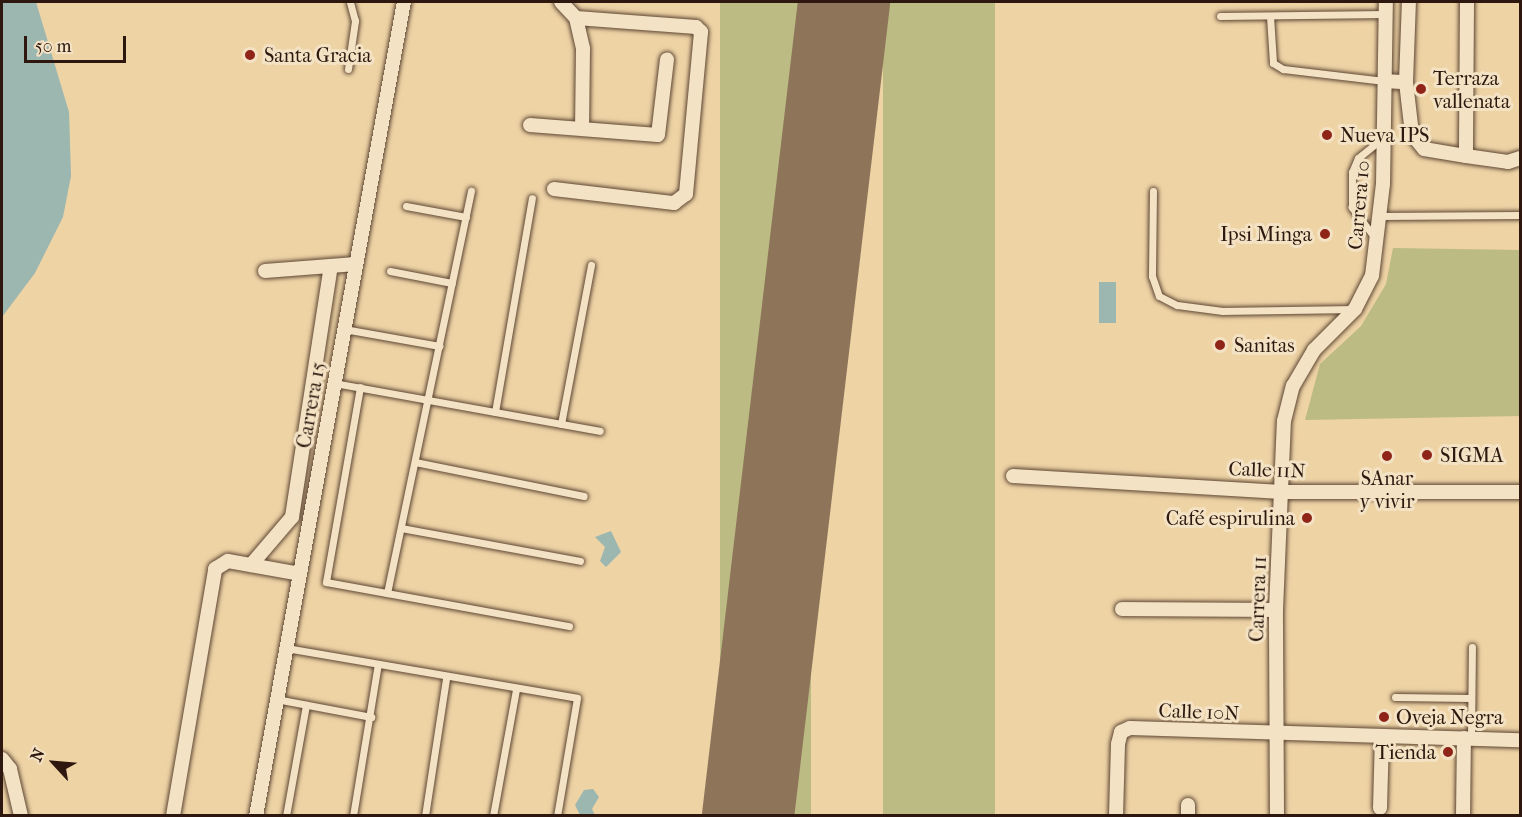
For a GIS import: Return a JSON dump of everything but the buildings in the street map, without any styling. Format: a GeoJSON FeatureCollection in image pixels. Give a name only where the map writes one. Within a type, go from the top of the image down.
{"type":"FeatureCollection","features":[{"type":"Feature","properties":{"kind":"street","name":"Carrera 15"},"geometry":{"type":"LineString","coordinates":[[256,816],[404,2]]}},
{"type":"Feature","properties":{"kind":"street"},"geometry":{"type":"LineString","coordinates":[[561,2],[576,18],[583,49],[582,128]]}},
{"type":"Feature","properties":{"kind":"street"},"geometry":{"type":"LineString","coordinates":[[1410,2],[1406,82],[1412,134],[1424,149],[1508,162],[1521,158]]}},
{"type":"Feature","properties":{"kind":"street"},"geometry":{"type":"LineString","coordinates":[[1466,156],[1467,2]]}},
{"type":"Feature","properties":{"kind":"street","name":"Carrera 10"},"geometry":{"type":"LineString","coordinates":[[1293,386],[1314,350],[1355,309],[1372,276],[1379,216],[1386,8]]}},
{"type":"Feature","properties":{"kind":"street"},"geometry":{"type":"LineString","coordinates":[[554,189],[674,203],[686,194],[701,32],[696,27],[576,18]]}},
{"type":"Feature","properties":{"kind":"street"},"geometry":{"type":"LineString","coordinates":[[530,125],[657,135],[667,60]]}},
{"type":"Feature","properties":{"kind":"street"},"geometry":{"type":"LineString","coordinates":[[1384,81],[1406,82]]}},
{"type":"Feature","properties":{"kind":"street"},"geometry":{"type":"LineString","coordinates":[[265,271],[356,264]]}},
{"type":"Feature","properties":{"kind":"street"},"geometry":{"type":"LineString","coordinates":[[251,565],[292,516],[331,266]]}},
{"type":"Feature","properties":{"kind":"street","name":"Carrera 11"},"geometry":{"type":"LineString","coordinates":[[1277,816],[1276,610],[1284,421],[1293,386]]}},
{"type":"Feature","properties":{"kind":"street","name":"Calle 11N"},"geometry":{"type":"LineString","coordinates":[[1013,476],[1282,492],[1521,492]]}},
{"type":"Feature","properties":{"kind":"street"},"geometry":{"type":"LineString","coordinates":[[173,816],[213,574],[228,561],[300,574]]}},
{"type":"Feature","properties":{"kind":"street"},"geometry":{"type":"LineString","coordinates":[[1122,609],[1276,610]]}},
{"type":"Feature","properties":{"kind":"street","name":"Calle 10N"},"geometry":{"type":"LineString","coordinates":[[1116,816],[1121,732],[1521,740]]}},
{"type":"Feature","properties":{"kind":"street"},"geometry":{"type":"LineString","coordinates":[[1380,808],[1382,736]]}},
{"type":"Feature","properties":{"kind":"street"},"geometry":{"type":"LineString","coordinates":[[1463,816],[1468,739]]}},
{"type":"Feature","properties":{"kind":"street"},"geometry":{"type":"LineString","coordinates":[[2,759],[10,769],[21,816]]}},
{"type":"Feature","properties":{"kind":"lane"},"geometry":{"type":"LineString","coordinates":[[348,69],[355,21],[350,2]]}},
{"type":"Feature","properties":{"kind":"lane"},"geometry":{"type":"LineString","coordinates":[[1220,16],[1270,16],[1294,11],[1386,8]]}},
{"type":"Feature","properties":{"kind":"lane"},"geometry":{"type":"LineString","coordinates":[[1270,16],[1273,63],[1283,69],[1384,81]]}},
{"type":"Feature","properties":{"kind":"lane"},"geometry":{"type":"LineString","coordinates":[[1376,240],[1352,207],[1352,172],[1358,158],[1383,138]]}},
{"type":"Feature","properties":{"kind":"lane"},"geometry":{"type":"LineString","coordinates":[[387,593],[471,191]]}},
{"type":"Feature","properties":{"kind":"lane"},"geometry":{"type":"LineString","coordinates":[[1153,191],[1152,276],[1159,296],[1177,305],[1223,311],[1355,309]]}},
{"type":"Feature","properties":{"kind":"lane"},"geometry":{"type":"LineString","coordinates":[[495,412],[532,198]]}},
{"type":"Feature","properties":{"kind":"lane"},"geometry":{"type":"LineString","coordinates":[[406,206],[466,217]]}},
{"type":"Feature","properties":{"kind":"lane"},"geometry":{"type":"LineString","coordinates":[[1379,216],[1521,215]]}},
{"type":"Feature","properties":{"kind":"lane"},"geometry":{"type":"LineString","coordinates":[[561,424],[591,266]]}},
{"type":"Feature","properties":{"kind":"lane"},"geometry":{"type":"LineString","coordinates":[[390,272],[452,283]]}},
{"type":"Feature","properties":{"kind":"lane"},"geometry":{"type":"LineString","coordinates":[[344,329],[439,346]]}},
{"type":"Feature","properties":{"kind":"lane"},"geometry":{"type":"LineString","coordinates":[[334,383],[600,431]]}},
{"type":"Feature","properties":{"kind":"lane"},"geometry":{"type":"LineString","coordinates":[[360,387],[326,582],[569,626]]}},
{"type":"Feature","properties":{"kind":"lane"},"geometry":{"type":"LineString","coordinates":[[415,462],[585,496]]}},
{"type":"Feature","properties":{"kind":"lane"},"geometry":{"type":"LineString","coordinates":[[401,528],[580,561]]}},
{"type":"Feature","properties":{"kind":"lane"},"geometry":{"type":"LineString","coordinates":[[1468,739],[1472,647]]}},
{"type":"Feature","properties":{"kind":"lane"},"geometry":{"type":"LineString","coordinates":[[286,648],[446,678],[577,698],[557,816]]}},
{"type":"Feature","properties":{"kind":"lane"},"geometry":{"type":"LineString","coordinates":[[352,816],[371,717],[378,664]]}},
{"type":"Feature","properties":{"kind":"lane"},"geometry":{"type":"LineString","coordinates":[[424,816],[446,678]]}},
{"type":"Feature","properties":{"kind":"lane"},"geometry":{"type":"LineString","coordinates":[[494,816],[516,689]]}},
{"type":"Feature","properties":{"kind":"lane"},"geometry":{"type":"LineString","coordinates":[[1395,697],[1471,698]]}},
{"type":"Feature","properties":{"kind":"lane"},"geometry":{"type":"LineString","coordinates":[[276,699],[371,717]]}},
{"type":"Feature","properties":{"kind":"lane"},"geometry":{"type":"LineString","coordinates":[[286,816],[306,705]]}},
{"type":"Feature","properties":{"kind":"shaded area"},"geometry":{"type":"Polygon","coordinates":[[[720,2],[811,2],[811,816],[720,816],[720,2]]]}},
{"type":"Feature","properties":{"kind":"shaded area"},"geometry":{"type":"Polygon","coordinates":[[[883,2],[995,2],[995,816],[883,816],[883,2]]]}},
{"type":"Feature","properties":{"kind":"shaded area"},"geometry":{"type":"Polygon","coordinates":[[[1393,248],[1520,250],[1520,416],[1305,420],[1320,364],[1361,326],[1386,284],[1393,248]]]}},
{"type":"Feature","properties":{"kind":"water"},"geometry":{"type":"Polygon","coordinates":[[[2,2],[36,2],[69,112],[71,176],[63,217],[35,273],[2,317],[2,2]]]}},
{"type":"Feature","properties":{"kind":"water"},"geometry":{"type":"Polygon","coordinates":[[[1099,282],[1116,282],[1116,323],[1099,323],[1099,282]]]}},
{"type":"Feature","properties":{"kind":"water"},"geometry":{"type":"Polygon","coordinates":[[[611,531],[621,552],[606,567],[600,561],[605,547],[595,537],[611,531]]]}},
{"type":"Feature","properties":{"kind":"water"},"geometry":{"type":"Polygon","coordinates":[[[593,789],[599,797],[592,809],[595,815],[580,815],[575,805],[584,790],[593,789]]]}},
{"type":"Feature","properties":{"kind":"runway"},"geometry":{"type":"LineString","coordinates":[[748,816],[844,2]]}},
{"type":"Feature","properties":{"kind":"place","name":"Santa Gracia"},"geometry":{"type":"Point","coordinates":[250,55]}},
{"type":"Feature","properties":{"kind":"place","name":"Terraza vallenata"},"geometry":{"type":"Point","coordinates":[1421,89]}},
{"type":"Feature","properties":{"kind":"place","name":"Nueva IPS"},"geometry":{"type":"Point","coordinates":[1327,135]}},
{"type":"Feature","properties":{"kind":"place","name":"Ipsi Minga"},"geometry":{"type":"Point","coordinates":[1325,234]}},
{"type":"Feature","properties":{"kind":"place","name":"Sanitas"},"geometry":{"type":"Point","coordinates":[1220,345]}},
{"type":"Feature","properties":{"kind":"place","name":"SIGMA"},"geometry":{"type":"Point","coordinates":[1427,455]}},
{"type":"Feature","properties":{"kind":"place","name":"SAnar y vivir"},"geometry":{"type":"Point","coordinates":[1387,456]}},
{"type":"Feature","properties":{"kind":"place","name":"Café espirulina"},"geometry":{"type":"Point","coordinates":[1307,518]}},
{"type":"Feature","properties":{"kind":"place","name":"Oveja Negra"},"geometry":{"type":"Point","coordinates":[1384,717]}},
{"type":"Feature","properties":{"kind":"place","name":"Tienda"},"geometry":{"type":"Point","coordinates":[1448,752]}}]}
